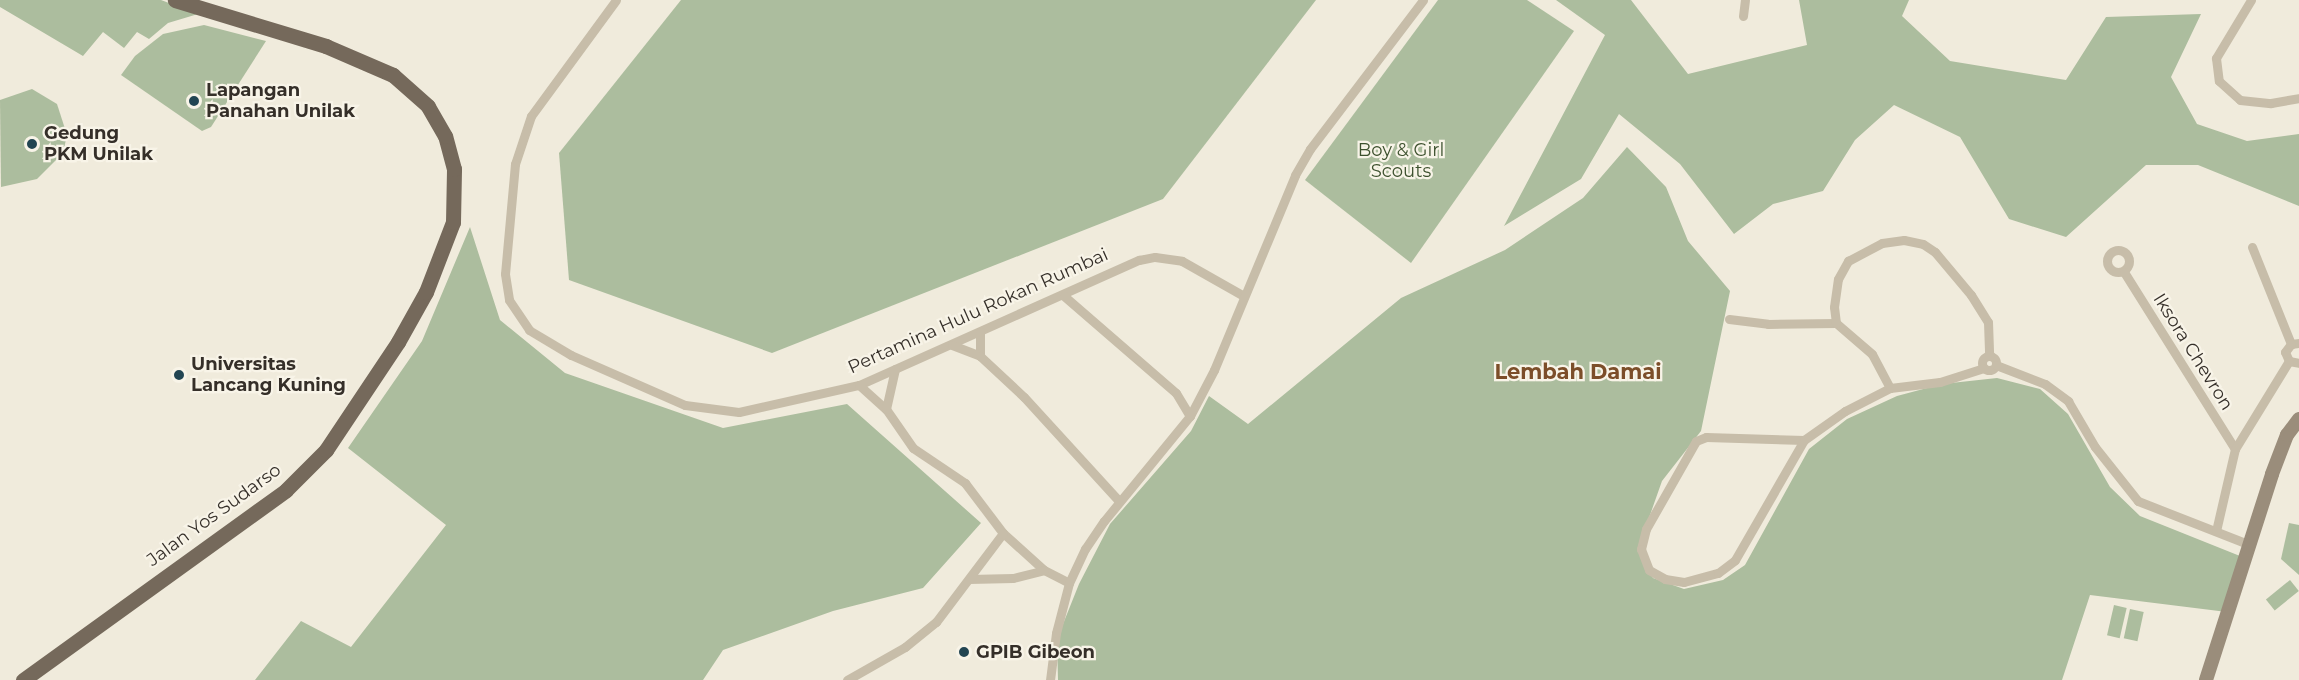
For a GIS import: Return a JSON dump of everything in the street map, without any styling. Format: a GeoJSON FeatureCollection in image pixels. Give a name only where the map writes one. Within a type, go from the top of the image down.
{"type":"FeatureCollection","features":[{"type":"Feature","properties":{"kind":"main road","name":"Jalan Yos Sudarso"},"geometry":{"type":"LineString","coordinates":[[23,680],[285,490],[320,457],[354,413],[398,342],[426,292],[453,222],[456,189],[450,151],[438,121],[406,86],[369,63],[326,46],[175,0]]}},
{"type":"Feature","properties":{"kind":"street","name":"Pertamina Hulu Rokan Rumbai"},"geometry":{"type":"LineString","coordinates":[[616,0],[531,116],[519,145],[506,274],[509,300],[529,330],[571,355],[685,405],[712,411],[739,412],[860,385],[1064,297],[1126,265],[1155,257],[1182,261],[1242,295]]}},
{"type":"Feature","properties":{"kind":"street"},"geometry":{"type":"LineString","coordinates":[[1050,680],[1056,633],[1069,583],[1085,549],[1119,501],[1190,416],[1214,370],[1242,295],[1282,201],[1310,149],[1423,0]]}},
{"type":"Feature","properties":{"kind":"street"},"geometry":{"type":"LineString","coordinates":[[1743,16],[1745,0]]}},
{"type":"Feature","properties":{"kind":"street"},"geometry":{"type":"LineString","coordinates":[[2251,0],[2216,58],[2219,81],[2240,100],[2271,103],[2299,98]]}},
{"type":"Feature","properties":{"kind":"street"},"geometry":{"type":"LineString","coordinates":[[1836,323],[1838,279],[1848,261],[1882,243],[1904,240],[1923,244],[1949,267],[1988,322],[1989,356],[1996,365],[2045,384],[2068,401],[2095,447],[2131,496],[2154,509],[2250,545]]}},
{"type":"Feature","properties":{"kind":"street"},"geometry":{"type":"LineString","coordinates":[[2216,531],[2235,449],[2294,362],[2285,352],[2295,344],[2252,248]]}},
{"type":"Feature","properties":{"kind":"street","name":"Iksora Chevron"},"geometry":{"type":"LineString","coordinates":[[2124,272],[2235,449]]}},
{"type":"Feature","properties":{"kind":"street"},"geometry":{"type":"LineString","coordinates":[[1064,297],[1176,393],[1190,416]]}},
{"type":"Feature","properties":{"kind":"street"},"geometry":{"type":"LineString","coordinates":[[1729,319],[1768,324],[1836,323],[1872,354],[1890,388]]}},
{"type":"Feature","properties":{"kind":"street"},"geometry":{"type":"LineString","coordinates":[[980,332],[980,356]]}},
{"type":"Feature","properties":{"kind":"street"},"geometry":{"type":"LineString","coordinates":[[952,345],[980,356],[1052,425],[1119,501]]}},
{"type":"Feature","properties":{"kind":"street"},"geometry":{"type":"LineString","coordinates":[[1984,368],[1983,360],[1989,356]]}},
{"type":"Feature","properties":{"kind":"street"},"geometry":{"type":"LineString","coordinates":[[1804,440],[1717,437],[1696,441],[1646,530],[1641,549],[1649,570],[1665,579],[1684,582],[1727,568],[1804,440],[1845,411],[1890,388],[1940,382],[1984,368],[1990,370],[1996,365]]}},
{"type":"Feature","properties":{"kind":"street"},"geometry":{"type":"LineString","coordinates":[[886,409],[895,369]]}},
{"type":"Feature","properties":{"kind":"street"},"geometry":{"type":"LineString","coordinates":[[860,385],[886,409],[913,448],[965,483],[1002,533],[1044,570],[1069,583]]}},
{"type":"Feature","properties":{"kind":"street"},"geometry":{"type":"LineString","coordinates":[[2206,680],[2287,435],[2299,419]]}},
{"type":"Feature","properties":{"kind":"street"},"geometry":{"type":"LineString","coordinates":[[847,680],[905,647],[936,622],[1002,533]]}},
{"type":"Feature","properties":{"kind":"street"},"geometry":{"type":"LineString","coordinates":[[969,579],[1014,578],[1044,570]]}},
{"type":"Feature","properties":{"kind":"green space"},"geometry":{"type":"Polygon","coordinates":[[[0,0],[161,0],[198,14],[168,23],[149,39],[137,32],[124,48],[103,32],[83,56],[0,7],[0,0]]]}},
{"type":"Feature","properties":{"kind":"green space"},"geometry":{"type":"Polygon","coordinates":[[[681,0],[1316,0],[1163,199],[772,353],[569,280],[559,153],[681,0]]]}},
{"type":"Feature","properties":{"kind":"green space","name":"Boy & Girl Scouts"},"geometry":{"type":"Polygon","coordinates":[[[1438,0],[1527,0],[1574,31],[1411,263],[1305,180],[1438,0]]]}},
{"type":"Feature","properties":{"kind":"green space"},"geometry":{"type":"Polygon","coordinates":[[[1556,0],[1631,0],[1688,74],[1807,45],[1799,0],[1909,0],[1902,16],[1950,61],[2066,80],[2106,17],[2201,14],[2171,77],[2197,124],[2247,141],[2299,134],[2299,206],[2198,165],[2146,165],[2066,237],[2009,219],[1960,137],[1894,105],[1855,140],[1823,191],[1773,204],[1734,234],[1680,164],[1619,114],[1581,179],[1504,226],[1605,35],[1556,0]]]}},
{"type":"Feature","properties":{"kind":"green space","name":"Lapangan Panahan Unilak"},"geometry":{"type":"Polygon","coordinates":[[[204,25],[266,41],[211,127],[202,131],[121,75],[135,56],[163,34],[204,25]]]}},
{"type":"Feature","properties":{"kind":"green space","name":"Gedung PKM Unilak"},"geometry":{"type":"Polygon","coordinates":[[[32,89],[57,104],[67,135],[63,153],[37,179],[1,187],[0,100],[32,89]]]}},
{"type":"Feature","properties":{"kind":"green space"},"geometry":{"type":"Polygon","coordinates":[[[1627,147],[1666,187],[1688,241],[1730,291],[1701,431],[1662,481],[1638,549],[1653,578],[1684,589],[1723,580],[1745,565],[1809,449],[1847,419],[1897,396],[1942,384],[1997,378],[2040,389],[2068,414],[2110,487],[2140,516],[2245,558],[2227,612],[2090,595],[2062,680],[1058,680],[1057,639],[1079,584],[1110,524],[1191,431],[1209,396],[1248,424],[1401,298],[1505,250],[1583,198],[1627,147]]]}},
{"type":"Feature","properties":{"kind":"green space"},"geometry":{"type":"Polygon","coordinates":[[[470,227],[500,320],[565,373],[723,428],[847,404],[981,523],[923,588],[833,611],[723,650],[703,680],[255,680],[301,621],[351,647],[446,525],[348,448],[422,341],[470,227]]]}},
{"type":"Feature","properties":{"kind":"green space"},"geometry":{"type":"Polygon","coordinates":[[[2289,523],[2299,525],[2299,575],[2281,559],[2289,523]]]}},
{"type":"Feature","properties":{"kind":"green space"},"geometry":{"type":"Polygon","coordinates":[[[2290,580],[2299,591],[2275,610],[2266,600],[2290,580]]]}},
{"type":"Feature","properties":{"kind":"green space"},"geometry":{"type":"Polygon","coordinates":[[[2114,605],[2127,608],[2120,638],[2107,635],[2114,605]]]}},
{"type":"Feature","properties":{"kind":"green space"},"geometry":{"type":"Polygon","coordinates":[[[2130,609],[2144,612],[2137,641],[2124,638],[2130,609]]]}},
{"type":"Feature","properties":{"kind":"place","name":"Lapangan Panahan Unilak"},"geometry":{"type":"Point","coordinates":[194,101]}},
{"type":"Feature","properties":{"kind":"place","name":"Gedung PKM Unilak"},"geometry":{"type":"Point","coordinates":[32,144]}},
{"type":"Feature","properties":{"kind":"place","name":"Universitas Lancang Kuning"},"geometry":{"type":"Point","coordinates":[179,375]}},
{"type":"Feature","properties":{"kind":"place","name":"GPIB Gibeon"},"geometry":{"type":"Point","coordinates":[964,652]}},
{"type":"Feature","properties":{"kind":"district","name":"Lembah Damai"},"geometry":{"type":"Point","coordinates":[1578,372]}}]}
